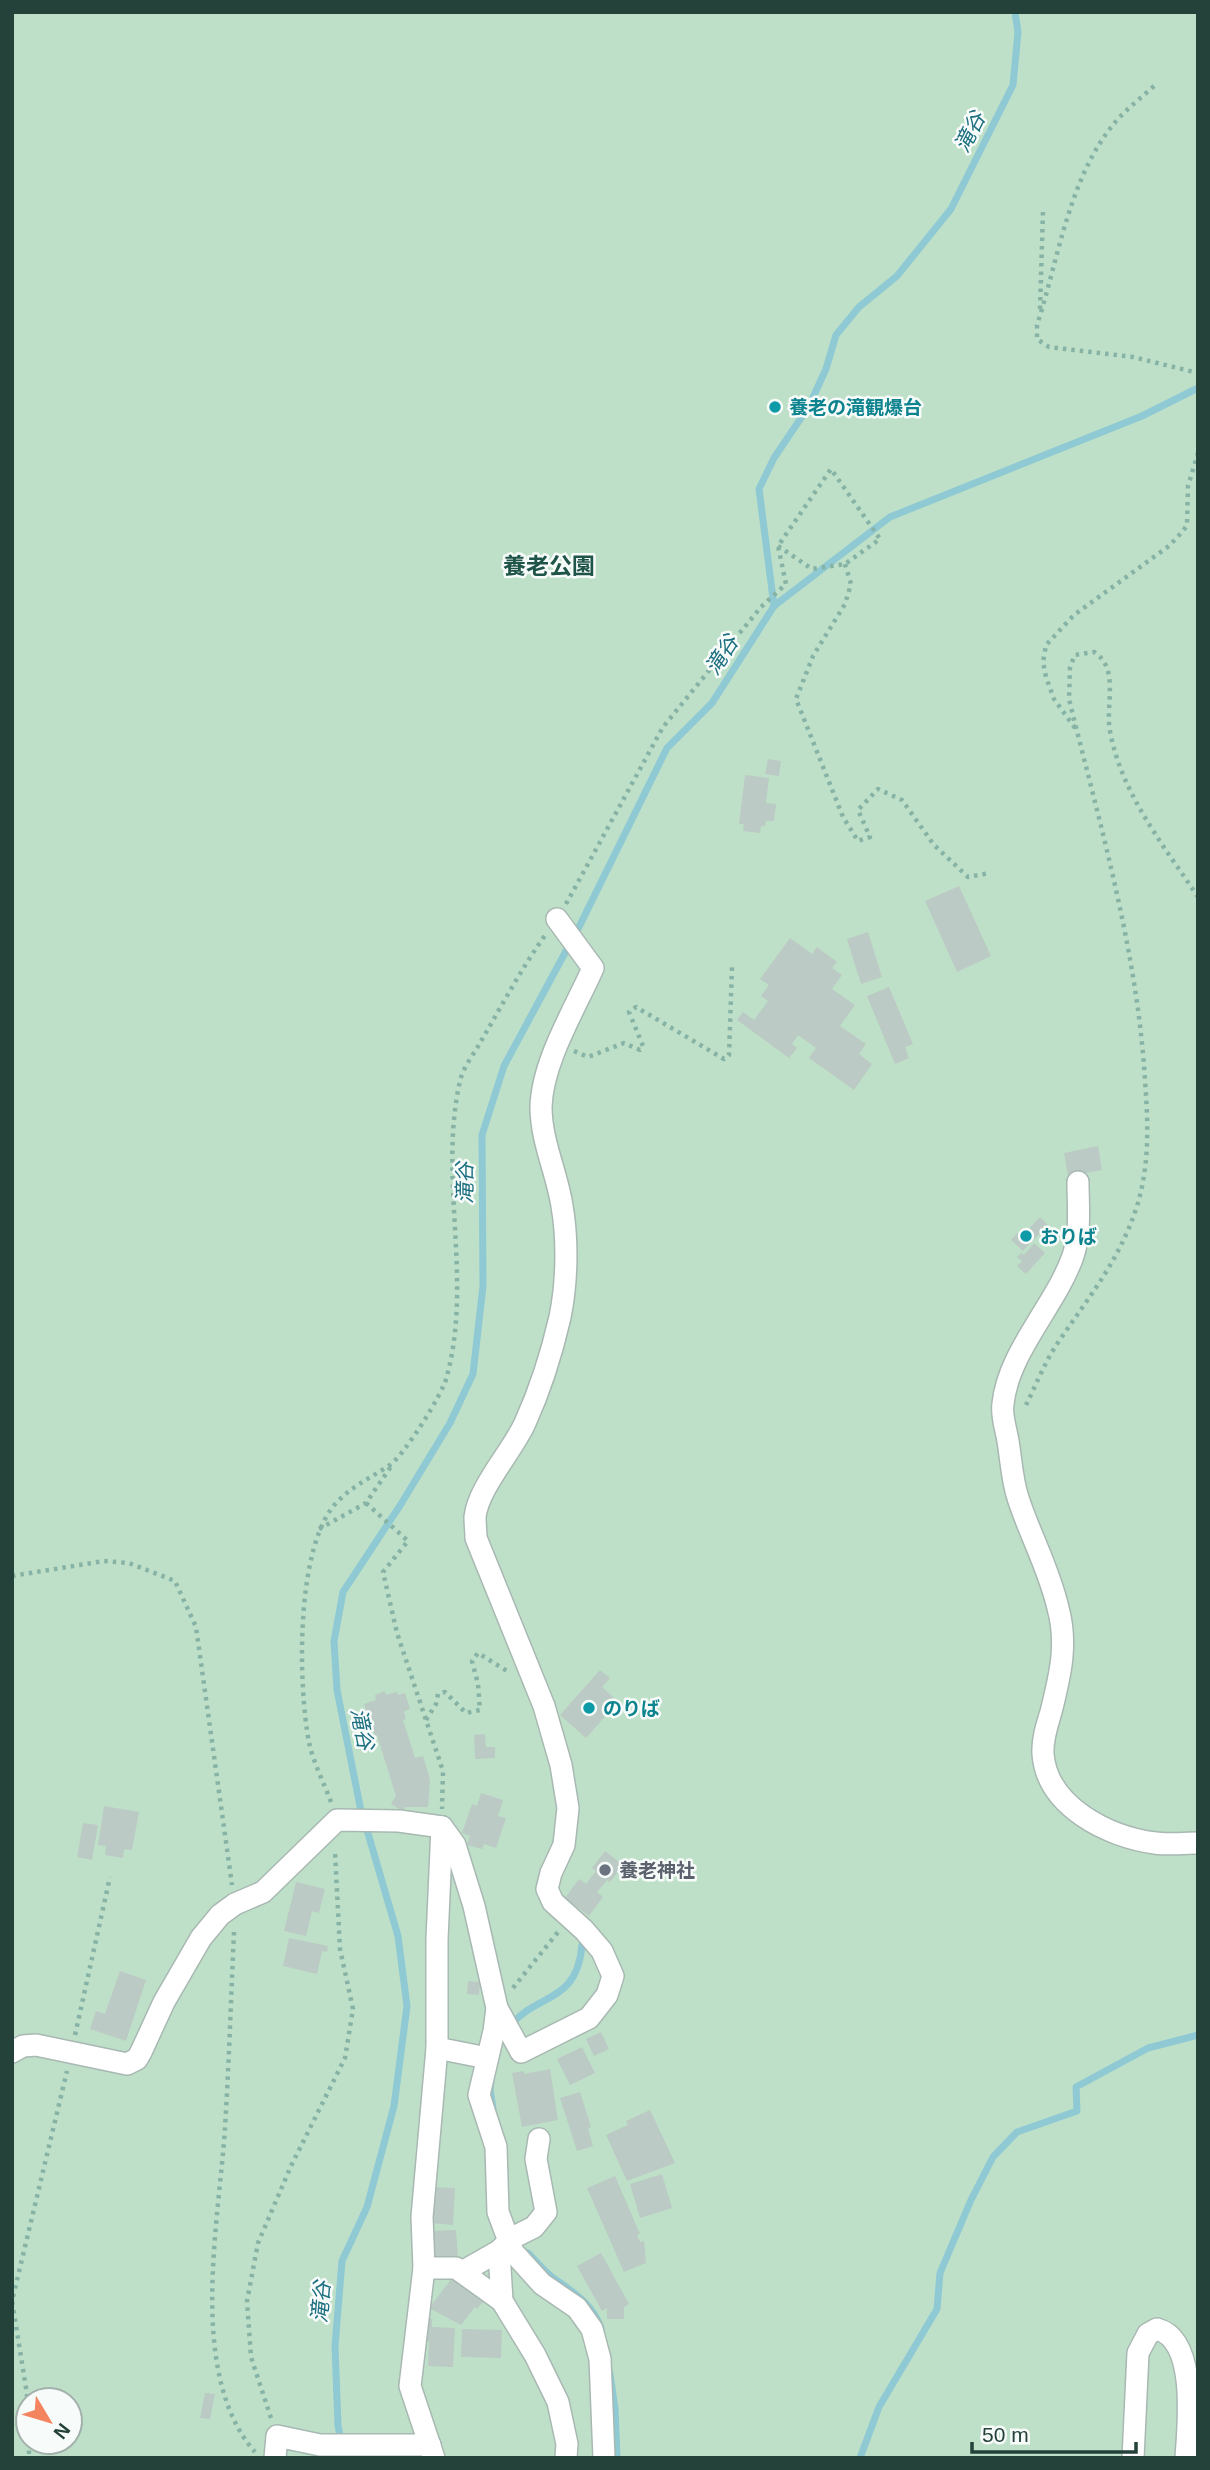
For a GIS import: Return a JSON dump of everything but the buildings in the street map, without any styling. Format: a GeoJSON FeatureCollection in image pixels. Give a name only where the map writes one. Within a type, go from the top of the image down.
{"type":"FeatureCollection","features":[{"type":"Feature","properties":{"kind":"street"},"geometry":{"type":"LineString","coordinates":[[12,2052],[23,2046],[36,2045],[120,2064],[137,2059],[164,2002],[201,1938],[226,1909],[263,1892],[337,1820],[399,1821],[442,1827],[455,1845],[474,1906],[497,2008],[521,2052],[589,2018],[607,1995],[613,1976],[602,1951],[553,1902],[547,1889],[566,1833],[568,1808],[561,1765],[544,1706],[476,1538],[475,1516],[482,1497],[525,1424],[545,1370],[560,1315],[566,1258],[563,1206],[541,1109],[544,1085],[559,1043],[593,968],[557,919]]}},
{"type":"Feature","properties":{"kind":"street"},"geometry":{"type":"LineString","coordinates":[[1078,1182],[1073,1255],[1051,1301],[1019,1356],[1002,1405],[1017,1497],[1041,1554],[1058,1608],[1063,1635],[1063,1663],[1043,1754],[1057,1791],[1072,1808],[1117,1834],[1156,1843],[1198,1843]]}},
{"type":"Feature","properties":{"kind":"street"},"geometry":{"type":"LineString","coordinates":[[275,2458],[277,2436],[320,2445],[400,2446],[432,2451],[410,2386],[424,2268],[422,2217],[437,2048],[437,1939],[442,1827]]}},
{"type":"Feature","properties":{"kind":"street"},"geometry":{"type":"LineString","coordinates":[[497,2008],[480,2095],[496,2147],[498,2212],[513,2252],[542,2284],[577,2308],[592,2329],[600,2359],[604,2458]]}},
{"type":"Feature","properties":{"kind":"street"},"geometry":{"type":"LineString","coordinates":[[437,2048],[487,2058]]}},
{"type":"Feature","properties":{"kind":"street"},"geometry":{"type":"LineString","coordinates":[[462,2272],[534,2227],[546,2212],[536,2159],[539,2139]]}},
{"type":"Feature","properties":{"kind":"street"},"geometry":{"type":"LineString","coordinates":[[502,2301],[510,2241]]}},
{"type":"Feature","properties":{"kind":"street"},"geometry":{"type":"LineString","coordinates":[[424,2268],[456,2268],[502,2301],[536,2355],[558,2402],[567,2444],[566,2458]]}},
{"type":"Feature","properties":{"kind":"street"},"geometry":{"type":"LineString","coordinates":[[1133,2458],[1138,2353],[1148,2334],[1157,2329],[1173,2338],[1182,2353],[1187,2389],[1186,2458]]}},
{"type":"Feature","properties":{"kind":"path"},"geometry":{"type":"LineString","coordinates":[[1154,86],[1116,121],[1091,158],[1076,192],[1037,325],[1037,339],[1049,346],[1133,357],[1198,373]]}},
{"type":"Feature","properties":{"kind":"path"},"geometry":{"type":"LineString","coordinates":[[1040,317],[1043,211]]}},
{"type":"Feature","properties":{"kind":"path"},"geometry":{"type":"LineString","coordinates":[[1077,731],[1054,699],[1043,662],[1046,645],[1074,615],[1169,546],[1183,531],[1187,525],[1188,486],[1198,453]]}},
{"type":"Feature","properties":{"kind":"path"},"geometry":{"type":"LineString","coordinates":[[318,1529],[366,1503],[427,1415],[447,1379],[454,1344],[458,1270],[453,1122],[461,1077],[588,866],[633,778],[663,727],[761,607],[786,584],[778,546],[831,469],[880,539],[845,564],[812,569],[778,546]]}},
{"type":"Feature","properties":{"kind":"path"},"geometry":{"type":"LineString","coordinates":[[845,564],[850,584],[845,604],[813,656],[796,699],[843,817],[858,841],[870,836],[858,810],[878,789],[902,800],[934,845],[968,877],[990,873]]}},
{"type":"Feature","properties":{"kind":"path"},"geometry":{"type":"LineString","coordinates":[[1008,1440],[1056,1345],[1105,1277],[1125,1237],[1136,1208],[1147,1160],[1148,1126],[1143,1046],[1125,926],[1069,699],[1070,667],[1075,655],[1094,652],[1104,658],[1108,668],[1110,734],[1124,777],[1198,897]]}},
{"type":"Feature","properties":{"kind":"path"},"geometry":{"type":"LineString","coordinates":[[559,1043],[588,1057],[624,1043],[640,1050],[643,1046],[629,1012],[636,1007],[724,1059],[729,1055],[732,967]]}},
{"type":"Feature","properties":{"kind":"path"},"geometry":{"type":"LineString","coordinates":[[277,2436],[251,2357],[247,2301],[258,2242],[291,2165],[345,2058],[353,2009],[340,1949],[335,1852],[337,1820],[309,1743],[302,1672],[305,1595],[318,1529],[335,1503],[355,1485],[393,1463]]}},
{"type":"Feature","properties":{"kind":"path"},"geometry":{"type":"LineString","coordinates":[[366,1503],[408,1541],[383,1572],[397,1633],[443,1771],[442,1827]]}},
{"type":"Feature","properties":{"kind":"path"},"geometry":{"type":"LineString","coordinates":[[12,1576],[104,1561],[129,1563],[175,1581],[196,1627],[235,1904],[225,2129],[214,2238],[213,2344],[226,2404],[261,2458]]}},
{"type":"Feature","properties":{"kind":"path"},"geometry":{"type":"LineString","coordinates":[[426,1721],[436,1704],[438,1694],[445,1692],[466,1713],[480,1710],[478,1684],[472,1661],[478,1653],[506,1669],[515,1678]]}},
{"type":"Feature","properties":{"kind":"path"},"geometry":{"type":"LineString","coordinates":[[26,2386],[12,2301],[110,1877]]}},
{"type":"Feature","properties":{"kind":"path"},"geometry":{"type":"LineString","coordinates":[[497,2008],[570,1917]]}},
{"type":"Feature","properties":{"kind":"green space","name":"養老公園"},"geometry":{"type":"Polygon","coordinates":[[[12,12],[1198,12],[1198,2458],[12,2458],[12,12]]]}},
{"type":"Feature","properties":{"kind":"waterway","name":"滝谷"},"geometry":{"type":"LineString","coordinates":[[345,2458],[338,2426],[335,2346],[342,2261],[367,2207],[394,2106],[407,2006],[398,1936],[360,1806],[337,1690],[334,1641],[343,1592],[450,1423],[473,1374],[483,1286],[482,1135],[504,1066],[580,925],[667,748],[712,703],[774,606],[759,489],[774,458],[809,406],[826,369],[836,335],[859,307],[897,276],[951,209],[1013,85],[1018,32],[1015,12]]}},
{"type":"Feature","properties":{"kind":"waterway"},"geometry":{"type":"LineString","coordinates":[[774,606],[890,517],[1142,416],[1198,388]]}},
{"type":"Feature","properties":{"kind":"waterway"},"geometry":{"type":"LineString","coordinates":[[510,2026],[532,2007],[555,1995],[573,1978],[579,1964],[582,1945]]}},
{"type":"Feature","properties":{"kind":"waterway"},"geometry":{"type":"LineString","coordinates":[[860,2458],[879,2407],[937,2309],[940,2273],[971,2200],[993,2157],[1017,2132],[1077,2111],[1076,2087],[1148,2048],[1198,2035]]}},
{"type":"Feature","properties":{"kind":"waterway"},"geometry":{"type":"LineString","coordinates":[[491,2083],[493,2109]]}},
{"type":"Feature","properties":{"kind":"waterway"},"geometry":{"type":"LineString","coordinates":[[528,2253],[587,2305],[601,2328]]}},
{"type":"Feature","properties":{"kind":"waterway"},"geometry":{"type":"LineString","coordinates":[[610,2374],[617,2458]]}},
{"type":"Feature","properties":{"kind":"place","name":"養老の滝観爆台"},"geometry":{"type":"Point","coordinates":[775,407]}},
{"type":"Feature","properties":{"kind":"place","name":"おりば"},"geometry":{"type":"Point","coordinates":[1026,1236]}},
{"type":"Feature","properties":{"kind":"place","name":"のりば"},"geometry":{"type":"Point","coordinates":[589,1708]}},
{"type":"Feature","properties":{"kind":"place","name":"養老神社"},"geometry":{"type":"Point","coordinates":[605,1870]}},
{"type":"Feature","properties":{"kind":"district","name":"養老公園"},"geometry":{"type":"Point","coordinates":[549,566]}}]}
